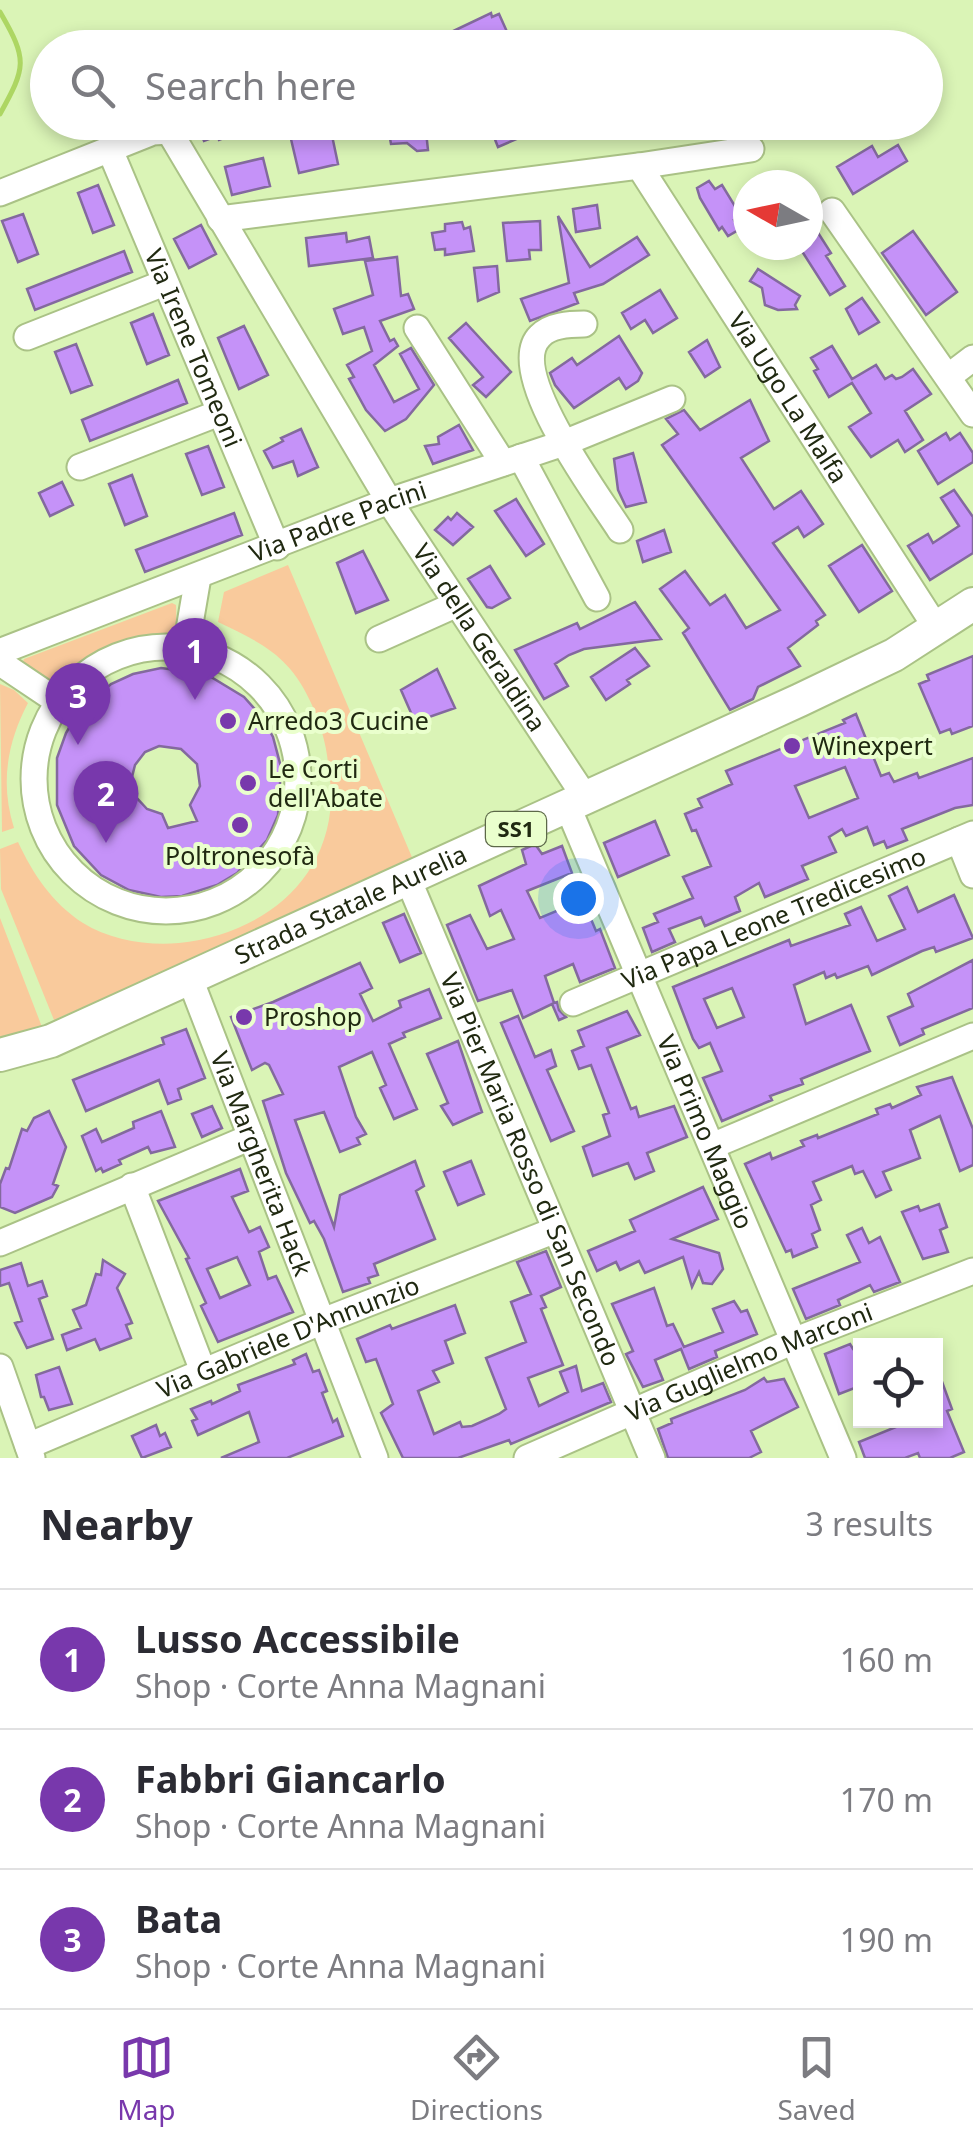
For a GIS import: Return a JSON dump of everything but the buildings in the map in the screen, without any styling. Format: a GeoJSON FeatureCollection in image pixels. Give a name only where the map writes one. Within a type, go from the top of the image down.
{"type":"FeatureCollection","features":[{"type":"Feature","properties":{"kind":"main road","name":"Strada Statale Aurelia"},"geometry":{"type":"LineString","coordinates":[[0,1077],[52,1042],[816,692],[894,654],[973,604]]}},
{"type":"Feature","properties":{"kind":"main road","name":"Strada Statale Aurelia"},"geometry":{"type":"LineString","coordinates":[[0,1055],[52,1042]]}},
{"type":"Feature","properties":{"kind":"street","name":"Via della Geraldina"},"geometry":{"type":"LineString","coordinates":[[110,150],[134,140]]}},
{"type":"Feature","properties":{"kind":"street","name":"Via della Geraldina"},"geometry":{"type":"LineString","coordinates":[[174,140],[389,501],[576,801]]}},
{"type":"Feature","properties":{"kind":"street"},"geometry":{"type":"LineString","coordinates":[[0,193],[110,150]]}},
{"type":"Feature","properties":{"kind":"street","name":"Via Irene Tomeoni"},"geometry":{"type":"LineString","coordinates":[[110,150],[277,547]]}},
{"type":"Feature","properties":{"kind":"street"},"geometry":{"type":"LineString","coordinates":[[220,218],[751,150]]}},
{"type":"Feature","properties":{"kind":"street","name":"Via Ugo La Malfa"},"geometry":{"type":"LineString","coordinates":[[638,166],[936,629]]}},
{"type":"Feature","properties":{"kind":"street"},"geometry":{"type":"LineString","coordinates":[[832,211],[973,414]]}},
{"type":"Feature","properties":{"kind":"street"},"geometry":{"type":"LineString","coordinates":[[26,337],[164,283]]}},
{"type":"Feature","properties":{"kind":"street"},"geometry":{"type":"LineString","coordinates":[[584,324],[545,332],[531,353],[531,368],[538,393],[564,443],[620,530]]}},
{"type":"Feature","properties":{"kind":"street"},"geometry":{"type":"LineString","coordinates":[[418,328],[512,460],[597,598]]}},
{"type":"Feature","properties":{"kind":"street"},"geometry":{"type":"LineString","coordinates":[[948,377],[973,358]]}},
{"type":"Feature","properties":{"kind":"street","name":"Via Padre Pacini"},"geometry":{"type":"LineString","coordinates":[[2,659],[389,501],[564,443],[672,399]]}},
{"type":"Feature","properties":{"kind":"street"},"geometry":{"type":"LineString","coordinates":[[80,467],[219,414]]}},
{"type":"Feature","properties":{"kind":"street"},"geometry":{"type":"LineString","coordinates":[[186,647],[198,577]]}},
{"type":"Feature","properties":{"kind":"street"},"geometry":{"type":"LineString","coordinates":[[379,639],[456,604]]}},
{"type":"Feature","properties":{"kind":"street"},"geometry":{"type":"LineString","coordinates":[[186,647],[218,657],[257,681],[283,714],[297,759],[296,803],[279,849],[255,878],[224,898],[182,910],[133,906],[92,888],[63,862],[40,819],[32,779],[40,737],[57,701],[84,676],[143,649],[186,647]]}},
{"type":"Feature","properties":{"kind":"street"},"geometry":{"type":"LineString","coordinates":[[2,659],[57,701]]}},
{"type":"Feature","properties":{"kind":"street","name":"Via Primo Maggio"},"geometry":{"type":"LineString","coordinates":[[576,801],[636,976],[796,1340],[843,1458]]}},
{"type":"Feature","properties":{"kind":"street"},"geometry":{"type":"LineString","coordinates":[[966,837],[973,875]]}},
{"type":"Feature","properties":{"kind":"street","name":"Via Papa Leone Tredicesimo"},"geometry":{"type":"LineString","coordinates":[[573,1003],[966,837]]}},
{"type":"Feature","properties":{"kind":"street","name":"Via Pier Maria Rosso di San Secondo"},"geometry":{"type":"LineString","coordinates":[[408,879],[652,1458]]}},
{"type":"Feature","properties":{"kind":"street","name":"Via Margherita Hack"},"geometry":{"type":"LineString","coordinates":[[190,979],[375,1458]]}},
{"type":"Feature","properties":{"kind":"street"},"geometry":{"type":"LineString","coordinates":[[712,1146],[973,1036]]}},
{"type":"Feature","properties":{"kind":"street"},"geometry":{"type":"LineString","coordinates":[[0,1242],[252,1137]]}},
{"type":"Feature","properties":{"kind":"street"},"geometry":{"type":"LineString","coordinates":[[132,1186],[203,1371]]}},
{"type":"Feature","properties":{"kind":"street","name":"Via Gabriele D'Annunzio"},"geometry":{"type":"LineString","coordinates":[[30,1452],[203,1371],[553,1230]]}},
{"type":"Feature","properties":{"kind":"street","name":"Via Guglielmo Marconi"},"geometry":{"type":"LineString","coordinates":[[527,1458],[796,1340],[973,1271]]}},
{"type":"Feature","properties":{"kind":"street"},"geometry":{"type":"LineString","coordinates":[[0,1367],[30,1452]]}},
{"type":"Feature","properties":{"kind":"shaded area"},"geometry":{"type":"Polygon","coordinates":[[[288,565],[414,862],[54,1020],[1,889],[0,849],[18,842],[44,887],[83,923],[117,938],[155,944],[207,938],[260,917],[301,881],[316,858],[326,831],[331,792],[326,748],[312,705],[285,663],[218,622],[224,592],[288,565]]]}},
{"type":"Feature","properties":{"kind":"shaded area"},"geometry":{"type":"Polygon","coordinates":[[[172,603],[176,605],[177,638],[111,651],[57,687],[22,664],[24,659],[172,603]]]}},
{"type":"Feature","properties":{"kind":"shaded area"},"geometry":{"type":"Polygon","coordinates":[[[0,684],[28,703],[15,733],[8,764],[7,796],[14,828],[2,832],[0,684]]]}},
{"type":"Feature","properties":{"kind":"shaded area"},"geometry":{"type":"Polygon","coordinates":[[[0,918],[42,1027],[0,1040],[0,918]]]}},
{"type":"Feature","properties":{"kind":"waterway"},"geometry":{"type":"LineString","coordinates":[[0,12],[15,42],[20,63],[15,85],[0,114]]}},
{"type":"Feature","properties":{"kind":"place","name":"Lusso Accessibile"},"geometry":{"type":"Point","coordinates":[195,700]}},
{"type":"Feature","properties":{"kind":"place","name":"Arredo3 Cucine"},"geometry":{"type":"Point","coordinates":[228,721]}},
{"type":"Feature","properties":{"kind":"place","name":"Bata"},"geometry":{"type":"Point","coordinates":[78,745]}},
{"type":"Feature","properties":{"kind":"place","name":"Winexpert"},"geometry":{"type":"Point","coordinates":[792,746]}},
{"type":"Feature","properties":{"kind":"place","name":"Le Corti dell'Abate"},"geometry":{"type":"Point","coordinates":[248,783]}},
{"type":"Feature","properties":{"kind":"place","name":"Poltronesofà"},"geometry":{"type":"Point","coordinates":[240,825]}},
{"type":"Feature","properties":{"kind":"place","name":"Fabbri Giancarlo"},"geometry":{"type":"Point","coordinates":[106,843]}},
{"type":"Feature","properties":{"kind":"place","name":"Proshop"},"geometry":{"type":"Point","coordinates":[244,1017]}}]}
